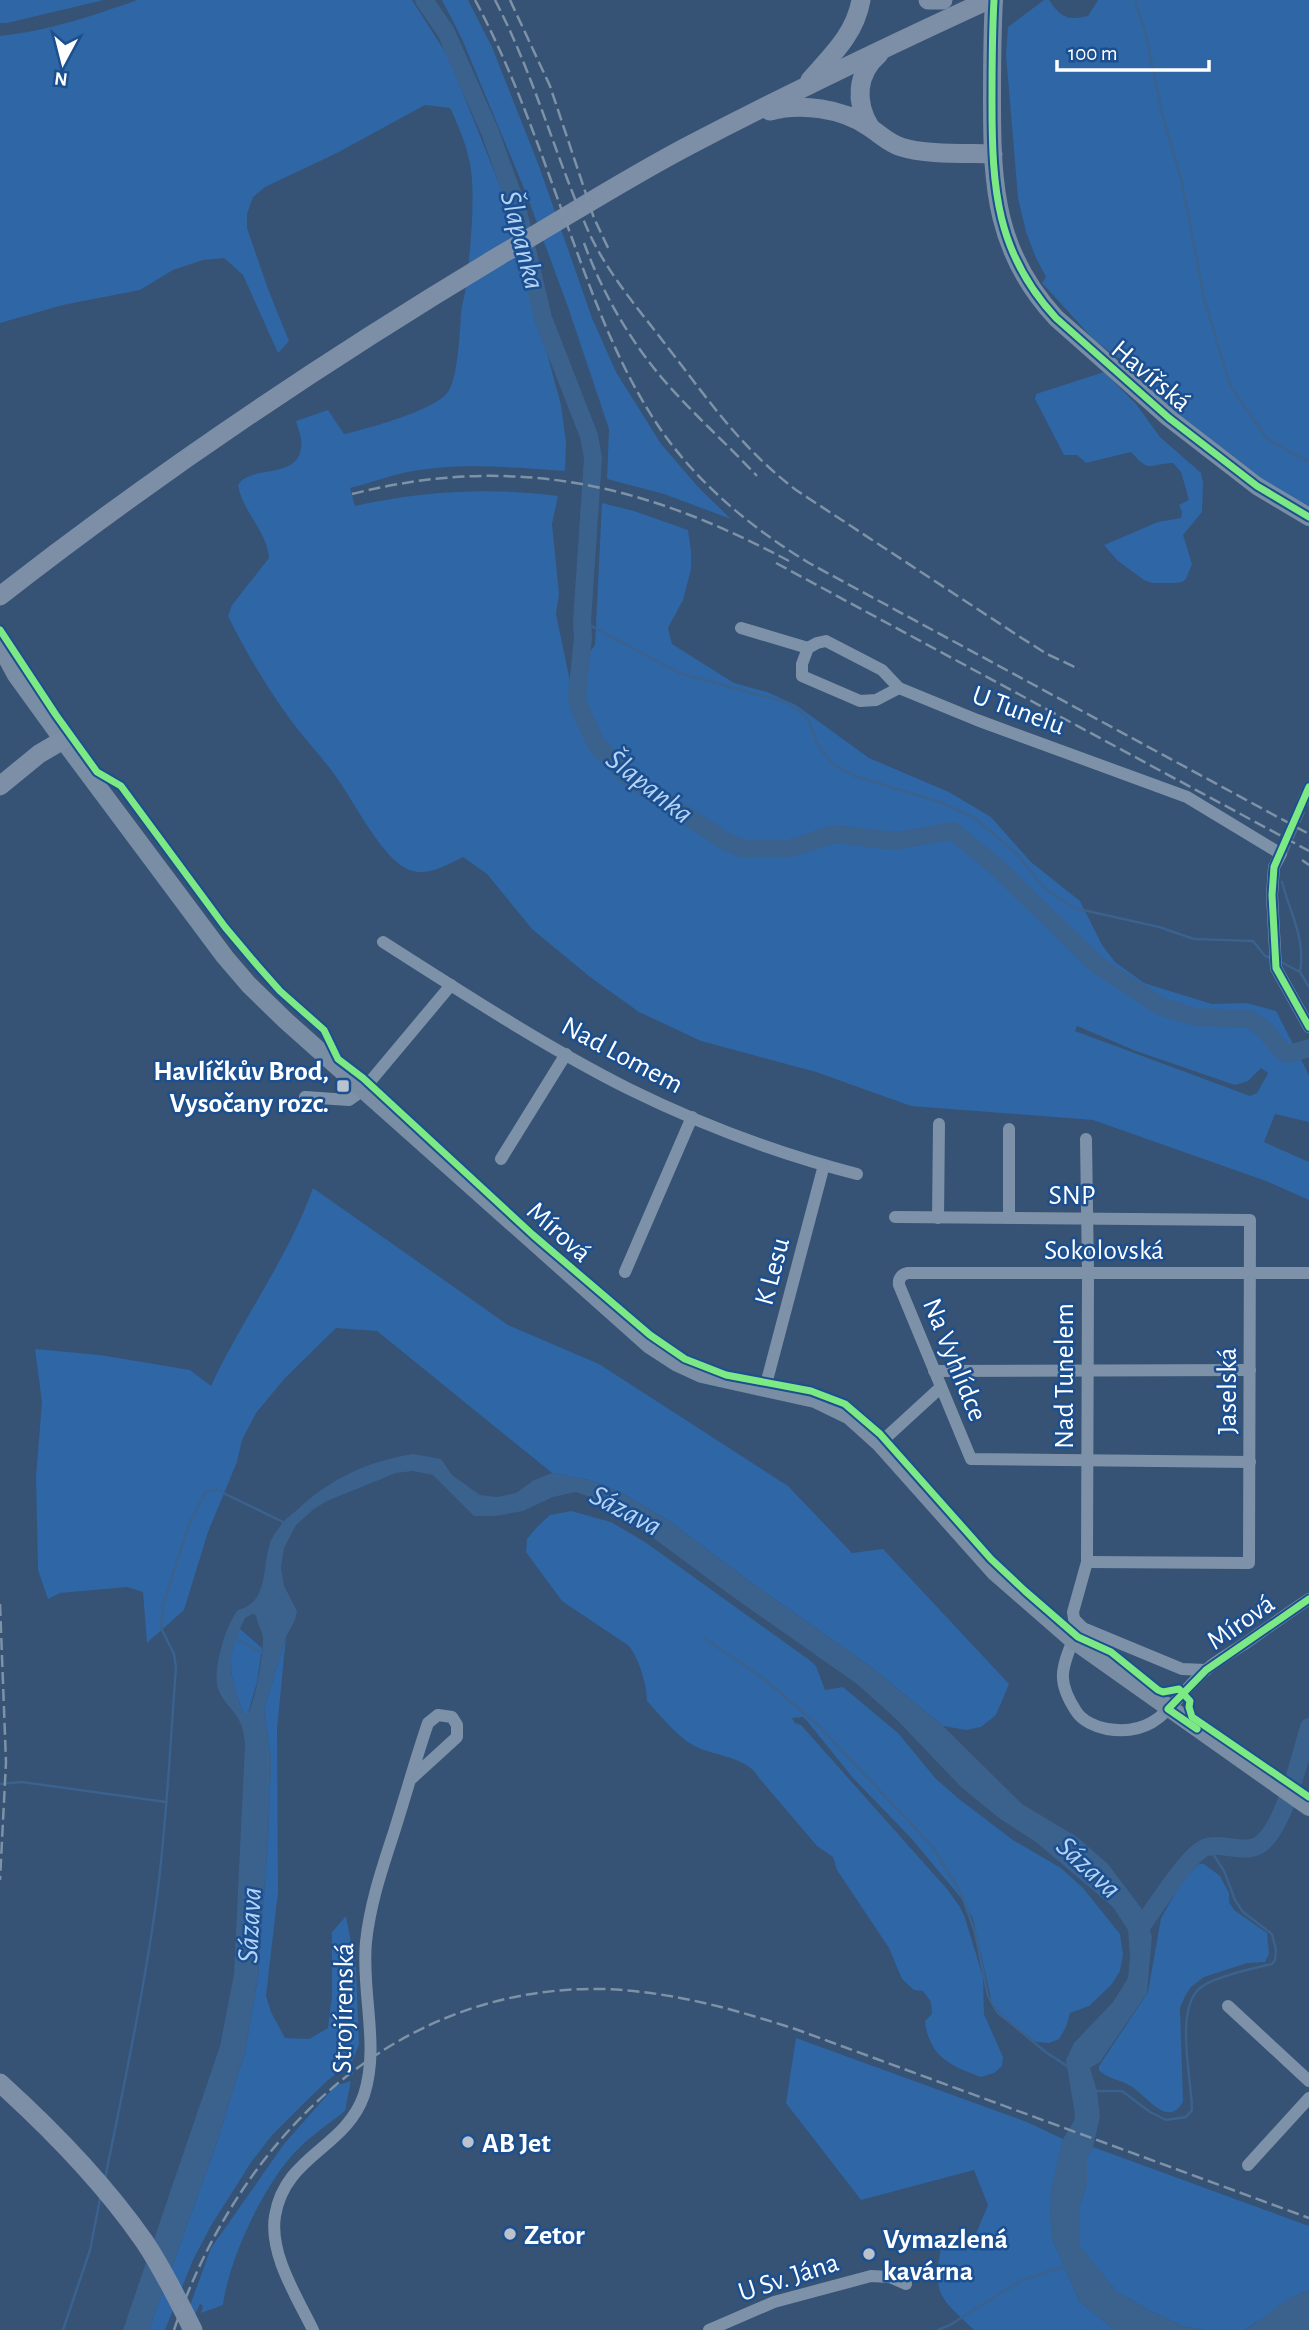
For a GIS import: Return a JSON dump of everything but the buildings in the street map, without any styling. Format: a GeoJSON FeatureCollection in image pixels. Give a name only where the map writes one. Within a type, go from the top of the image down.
{"type":"FeatureCollection","features":[{"type":"Feature","properties":{"kind":"main road"},"geometry":{"type":"LineString","coordinates":[[804,88],[846,39],[856,21],[861,0]]}},
{"type":"Feature","properties":{"kind":"main road"},"geometry":{"type":"LineString","coordinates":[[928,0],[943,0]]}},
{"type":"Feature","properties":{"kind":"main road"},"geometry":{"type":"LineString","coordinates":[[0,596],[203,446],[351,346],[688,146],[988,0]]}},
{"type":"Feature","properties":{"kind":"main road"},"geometry":{"type":"LineString","coordinates":[[870,127],[860,98],[866,68],[884,50],[910,36]]}},
{"type":"Feature","properties":{"kind":"main road"},"geometry":{"type":"LineString","coordinates":[[688,146],[747,119],[786,108],[825,110],[848,117],[870,127],[885,139],[910,149],[993,154]]}},
{"type":"Feature","properties":{"kind":"main road"},"geometry":{"type":"LineString","coordinates":[[0,786],[39,754],[63,740]]}},
{"type":"Feature","properties":{"kind":"main road"},"geometry":{"type":"LineString","coordinates":[[0,2083],[76,2155],[112,2198],[146,2243],[193,2330]]}},
{"type":"Feature","properties":{"kind":"street","name":"Havířská"},"geometry":{"type":"LineString","coordinates":[[995,0],[992,32],[995,192],[1004,230],[1029,284],[1056,318],[1169,418],[1257,486],[1309,517]]}},
{"type":"Feature","properties":{"kind":"street","name":"U Tunelu"},"geometry":{"type":"LineString","coordinates":[[741,628],[808,648],[826,641],[882,670],[899,688],[977,720],[1187,797],[1281,854],[1274,867],[1273,886],[1276,968],[1309,1027]]}},
{"type":"Feature","properties":{"kind":"street","name":"Mírová"},"geometry":{"type":"LineString","coordinates":[[0,645],[16,675],[63,740],[225,957],[260,996],[650,1345],[670,1359],[697,1372],[815,1399],[834,1406],[857,1421],[880,1443],[995,1572],[1073,1640],[1309,1807]]}},
{"type":"Feature","properties":{"kind":"street"},"geometry":{"type":"LineString","coordinates":[[808,648],[802,664],[802,676],[860,701],[876,700],[899,688]]}},
{"type":"Feature","properties":{"kind":"street","name":"Nad Lomem"},"geometry":{"type":"LineString","coordinates":[[383,942],[566,1054],[629,1088],[759,1144],[858,1174]]}},
{"type":"Feature","properties":{"kind":"street"},"geometry":{"type":"LineString","coordinates":[[305,1097],[349,1100],[363,1090],[451,985]]}},
{"type":"Feature","properties":{"kind":"street"},"geometry":{"type":"LineString","coordinates":[[501,1159],[566,1054]]}},
{"type":"Feature","properties":{"kind":"street"},"geometry":{"type":"LineString","coordinates":[[625,1272],[692,1117]]}},
{"type":"Feature","properties":{"kind":"street"},"geometry":{"type":"LineString","coordinates":[[938,1218],[939,1124]]}},
{"type":"Feature","properties":{"kind":"street"},"geometry":{"type":"LineString","coordinates":[[1009,1129],[1009,1218]]}},
{"type":"Feature","properties":{"kind":"street","name":"Nad Tunelem"},"geometry":{"type":"LineString","coordinates":[[1073,1612],[1087,1562],[1086,1139]]}},
{"type":"Feature","properties":{"kind":"street","name":"K Lesu"},"geometry":{"type":"LineString","coordinates":[[765,1388],[824,1165]]}},
{"type":"Feature","properties":{"kind":"street","name":"SNP"},"geometry":{"type":"LineString","coordinates":[[895,1217],[1250,1220]]}},
{"type":"Feature","properties":{"kind":"street","name":"Jaselská"},"geometry":{"type":"LineString","coordinates":[[1087,1562],[1249,1563],[1250,1220]]}},
{"type":"Feature","properties":{"kind":"street","name":"Sokolovská"},"geometry":{"type":"LineString","coordinates":[[901,1277],[908,1273],[1309,1273]]}},
{"type":"Feature","properties":{"kind":"street","name":"Na Vyhlídce"},"geometry":{"type":"LineString","coordinates":[[901,1277],[899,1284],[971,1459],[1088,1461]]}},
{"type":"Feature","properties":{"kind":"street"},"geometry":{"type":"LineString","coordinates":[[934,1371],[1250,1370]]}},
{"type":"Feature","properties":{"kind":"street"},"geometry":{"type":"LineString","coordinates":[[880,1443],[940,1388]]}},
{"type":"Feature","properties":{"kind":"street"},"geometry":{"type":"LineString","coordinates":[[1088,1461],[1250,1462]]}},
{"type":"Feature","properties":{"kind":"street","name":"Mírová"},"geometry":{"type":"LineString","coordinates":[[1073,1640],[1063,1666],[1066,1694],[1078,1714],[1097,1727],[1125,1732],[1146,1727],[1168,1709],[1206,1670],[1309,1599]]}},
{"type":"Feature","properties":{"kind":"street","name":"Mírová"},"geometry":{"type":"LineString","coordinates":[[1073,1612],[1074,1619],[1083,1628],[1182,1669],[1206,1670]]}},
{"type":"Feature","properties":{"kind":"street","name":"Strojírenská"},"geometry":{"type":"LineString","coordinates":[[313,2330],[280,2256],[275,2217],[280,2197],[289,2179],[343,2129],[358,2109],[367,2082],[370,2053],[365,1957],[369,1919],[377,1885],[428,1723],[438,1715],[452,1717],[458,1729],[457,1737],[411,1779]]}},
{"type":"Feature","properties":{"kind":"street"},"geometry":{"type":"LineString","coordinates":[[1228,2006],[1309,2081]]}},
{"type":"Feature","properties":{"kind":"street"},"geometry":{"type":"LineString","coordinates":[[1248,2165],[1309,2098]]}},
{"type":"Feature","properties":{"kind":"street","name":"U Sv. Jána"},"geometry":{"type":"LineString","coordinates":[[709,2330],[774,2302],[871,2276],[890,2277],[906,2284]]}},
{"type":"Feature","properties":{"kind":"shaded area"},"geometry":{"type":"Polygon","coordinates":[[[0,0],[104,0],[0,23],[0,0]]]}},
{"type":"Feature","properties":{"kind":"shaded area"},"geometry":{"type":"Polygon","coordinates":[[[137,0],[412,0],[449,58],[506,201],[561,405],[566,442],[565,471],[484,466],[423,470],[350,488],[355,506],[456,492],[558,496],[552,524],[559,594],[556,614],[579,724],[588,707],[583,690],[581,663],[595,645],[602,503],[688,530],[691,569],[683,600],[668,628],[672,644],[734,683],[767,692],[796,705],[869,758],[949,792],[991,817],[1031,862],[1080,901],[1102,945],[1115,962],[1144,983],[1212,1004],[1247,1003],[1276,1011],[1309,1075],[1309,1122],[1275,1114],[1264,1142],[1309,1162],[1309,1200],[1266,1181],[1093,1120],[911,1106],[816,1072],[701,1041],[639,1012],[590,977],[532,929],[487,874],[463,857],[422,872],[407,869],[388,853],[334,773],[274,697],[228,616],[232,605],[269,558],[264,539],[244,504],[238,485],[244,479],[283,468],[298,458],[301,441],[296,421],[328,410],[344,434],[415,412],[441,399],[448,392],[456,365],[471,233],[472,179],[464,142],[450,108],[425,105],[337,153],[265,187],[253,197],[247,214],[247,228],[289,341],[278,353],[243,275],[224,258],[203,260],[173,270],[140,290],[63,305],[0,323],[0,36],[53,26],[137,0]],[[1077,1026],[1075,1031],[1250,1096],[1257,1093],[1268,1073],[1261,1068],[1248,1081],[1235,1085],[1136,1051],[1077,1026]]]}},
{"type":"Feature","properties":{"kind":"shaded area"},"geometry":{"type":"Polygon","coordinates":[[[442,0],[468,0],[492,47],[539,166],[592,318],[616,372],[661,444],[699,488],[731,519],[664,494],[607,479],[609,429],[568,307],[526,193],[462,39],[442,0]]]}},
{"type":"Feature","properties":{"kind":"shaded area"},"geometry":{"type":"Polygon","coordinates":[[[1044,0],[1049,0],[1061,14],[1075,18],[1088,16],[1098,0],[1309,0],[1309,507],[1262,481],[1144,389],[1146,378],[1125,367],[1124,362],[1095,341],[1042,283],[1046,277],[1026,232],[1018,198],[1006,55],[1008,27],[1044,0]]]}},
{"type":"Feature","properties":{"kind":"shaded area"},"geometry":{"type":"Polygon","coordinates":[[[1104,372],[1136,404],[1160,437],[1201,473],[1202,512],[1183,535],[1192,564],[1182,582],[1152,583],[1144,580],[1118,561],[1104,545],[1158,522],[1181,518],[1179,505],[1189,500],[1181,472],[1173,463],[1146,465],[1131,452],[1086,463],[1077,455],[1064,455],[1035,399],[1036,394],[1104,372]]]}},
{"type":"Feature","properties":{"kind":"shaded area"},"geometry":{"type":"Polygon","coordinates":[[[313,1188],[508,1325],[599,1364],[788,1486],[852,1553],[883,1549],[1009,1684],[996,1715],[981,1727],[966,1730],[943,1726],[871,1667],[669,1521],[618,1491],[589,1480],[552,1473],[377,1331],[336,1328],[285,1378],[256,1413],[242,1440],[237,1462],[208,1532],[184,1610],[147,1643],[143,1592],[127,1587],[60,1593],[48,1599],[38,1570],[36,1477],[42,1402],[35,1349],[100,1355],[190,1370],[211,1386],[291,1239],[313,1188]]]}},
{"type":"Feature","properties":{"kind":"shaded area"},"geometry":{"type":"Polygon","coordinates":[[[571,1511],[611,1522],[645,1542],[808,1659],[816,1666],[825,1690],[843,1687],[898,1733],[936,1779],[959,1799],[1013,1840],[1061,1868],[1083,1888],[1120,1934],[1123,1955],[1120,1971],[1112,1984],[1089,2006],[1070,2013],[1059,2039],[1049,2043],[1036,2042],[1003,2017],[992,2003],[973,1919],[962,1899],[910,1837],[853,1778],[807,1721],[803,1717],[792,1718],[947,1889],[965,1918],[983,1977],[984,2014],[1003,2057],[1002,2066],[994,2073],[981,2077],[951,2064],[937,2052],[927,2033],[925,2021],[932,2014],[931,2002],[923,1991],[914,1990],[902,1979],[889,1948],[837,1870],[833,1857],[817,1846],[748,1766],[693,1745],[672,1728],[647,1701],[642,1672],[629,1646],[562,1601],[526,1552],[527,1539],[550,1515],[571,1511]]]}},
{"type":"Feature","properties":{"kind":"shaded area"},"geometry":{"type":"Polygon","coordinates":[[[240,1629],[262,1648],[257,1682],[247,1717],[239,1702],[231,1671],[232,1652],[240,1629]]]}},
{"type":"Feature","properties":{"kind":"shaded area"},"geometry":{"type":"Polygon","coordinates":[[[286,1637],[277,1729],[278,1892],[266,1996],[285,2038],[309,2039],[328,2028],[332,1996],[332,1932],[346,1916],[356,1968],[359,2044],[353,2060],[327,2081],[273,2134],[252,2161],[212,2224],[193,2260],[165,2330],[149,2330],[216,2145],[245,2052],[258,1977],[268,1842],[271,1760],[264,1709],[286,1637]]]}},
{"type":"Feature","properties":{"kind":"shaded area"},"geometry":{"type":"Polygon","coordinates":[[[1199,1864],[1204,1864],[1220,1876],[1234,1910],[1267,1933],[1269,1954],[1265,1962],[1247,1963],[1204,1977],[1191,1987],[1185,1996],[1180,2008],[1183,2102],[1177,2110],[1170,2112],[1156,2107],[1129,2085],[1106,2075],[1099,2070],[1099,2066],[1148,1992],[1161,1918],[1183,1880],[1199,1864]]]}},
{"type":"Feature","properties":{"kind":"shaded area"},"geometry":{"type":"Polygon","coordinates":[[[796,2038],[1027,2122],[1063,2139],[1051,2191],[1052,2238],[1080,2302],[1115,2330],[974,2330],[942,2295],[938,2264],[941,2248],[974,2238],[988,2205],[974,2170],[861,2200],[786,2103],[796,2038]]]}},
{"type":"Feature","properties":{"kind":"shaded area"},"geometry":{"type":"Polygon","coordinates":[[[351,2081],[345,2111],[298,2149],[261,2200],[233,2265],[223,2305],[201,2313],[203,2306],[200,2304],[188,2330],[181,2330],[211,2248],[284,2144],[335,2086],[351,2081]]]}},
{"type":"Feature","properties":{"kind":"shaded area"},"geometry":{"type":"Polygon","coordinates":[[[1093,2147],[1309,2226],[1309,2291],[1281,2305],[1245,2330],[1205,2330],[1185,2327],[1116,2291],[1079,2246],[1079,2208],[1087,2184],[1087,2158],[1093,2147]]]}},
{"type":"Feature","properties":{"kind":"water","name":"Sázava"},"geometry":{"type":"Polygon","coordinates":[[[413,1454],[441,1459],[452,1475],[480,1495],[497,1497],[516,1493],[534,1480],[552,1473],[589,1480],[618,1491],[669,1521],[871,1667],[943,1726],[1022,1804],[1077,1837],[1108,1864],[1145,1913],[1152,1937],[1147,1993],[1100,2062],[1090,2068],[1097,2091],[1100,2117],[1093,2147],[1087,2158],[1087,2184],[1079,2208],[1080,2246],[1116,2291],[1185,2327],[1205,2330],[1115,2330],[1080,2302],[1052,2238],[1051,2191],[1063,2139],[1075,2115],[1066,2060],[1074,2043],[1113,2002],[1128,1978],[1128,1930],[1113,1907],[1037,1843],[999,1818],[961,1787],[896,1719],[857,1684],[606,1503],[576,1492],[553,1497],[523,1511],[496,1516],[474,1516],[433,1475],[413,1471],[396,1473],[327,1501],[296,1525],[284,1548],[281,1568],[284,1586],[297,1611],[286,1637],[264,1709],[271,1760],[268,1842],[258,1977],[245,2052],[216,2145],[149,2330],[123,2330],[220,2046],[234,1974],[245,1744],[240,1722],[217,1684],[217,1667],[222,1646],[229,1625],[238,1610],[248,1606],[259,1593],[270,1542],[285,1520],[324,1488],[351,1472],[413,1454]],[[256,1615],[245,1618],[234,1645],[231,1665],[234,1686],[243,1713],[247,1716],[256,1690],[262,1650],[263,1638],[256,1615]]]}},
{"type":"Feature","properties":{"kind":"water"},"geometry":{"type":"Polygon","coordinates":[[[1309,2291],[1309,2330],[1245,2330],[1283,2302],[1309,2291]]]}},
{"type":"Feature","properties":{"kind":"waterway","name":"Šlapanka"},"geometry":{"type":"LineString","coordinates":[[424,0],[446,32],[490,132],[517,207],[543,318],[589,436],[593,458],[583,638],[577,695],[596,744],[628,777],[725,841],[744,849],[789,849],[834,834],[895,841],[953,831],[999,869],[1096,964],[1160,1006],[1194,1017],[1249,1019],[1263,1028],[1282,1051],[1289,1054],[1309,1048]]}},
{"type":"Feature","properties":{"kind":"waterway"},"geometry":{"type":"LineString","coordinates":[[1135,0],[1182,183],[1204,298],[1230,385],[1267,439],[1309,462]]}},
{"type":"Feature","properties":{"kind":"waterway"},"geometry":{"type":"LineString","coordinates":[[582,621],[679,673],[785,702],[799,710],[809,721],[817,743],[831,763],[854,776],[940,802],[975,818],[1018,855],[1044,888],[1074,908],[1159,927],[1194,939],[1253,941],[1265,956],[1271,958]]}},
{"type":"Feature","properties":{"kind":"waterway"},"geometry":{"type":"LineString","coordinates":[[1282,882],[1299,937],[1300,972],[1309,987]]}},
{"type":"Feature","properties":{"kind":"waterway"},"geometry":{"type":"LineString","coordinates":[[1281,962],[1300,972]]}},
{"type":"Feature","properties":{"kind":"waterway"},"geometry":{"type":"LineString","coordinates":[[105,2179],[146,1967],[163,1839],[176,1668],[174,1654],[161,1628],[163,1605],[189,1524],[206,1491],[217,1490],[285,1523]]}},
{"type":"Feature","properties":{"kind":"waterway"},"geometry":{"type":"LineString","coordinates":[[233,1637],[264,1654]]}},
{"type":"Feature","properties":{"kind":"waterway"},"geometry":{"type":"LineString","coordinates":[[704,1638],[759,1675],[816,1723],[932,1846],[961,1893],[975,1932],[988,1996],[997,2012],[1070,2068]]}},
{"type":"Feature","properties":{"kind":"waterway","name":"Šlapanka"},"geometry":{"type":"LineString","coordinates":[[1143,1924],[1182,1869],[1200,1851],[1214,1846],[1251,1848],[1264,1841],[1286,1804],[1309,1727]]}},
{"type":"Feature","properties":{"kind":"waterway"},"geometry":{"type":"LineString","coordinates":[[0,1784],[22,1782],[166,1802]]}},
{"type":"Feature","properties":{"kind":"waterway"},"geometry":{"type":"LineString","coordinates":[[1095,2091],[1122,2091],[1150,2112],[1166,2120],[1186,2117],[1192,2110],[1186,2046],[1186,2028],[1192,1998],[1200,1988],[1214,1980],[1272,1964],[1275,1960],[1276,1950],[1272,1934],[1243,1912],[1235,1900],[1224,1871],[1208,1846]]}},
{"type":"Feature","properties":{"kind":"waterway"},"geometry":{"type":"LineString","coordinates":[[63,2330],[90,2250],[100,2199]]}},
{"type":"Feature","properties":{"kind":"waterway"},"geometry":{"type":"LineString","coordinates":[[938,2330],[1020,2281],[1066,2266]]}},
{"type":"Feature","properties":{"kind":"tunnel"},"geometry":{"type":"LineString","coordinates":[[1281,854],[1309,787]]}},
{"type":"Feature","properties":{"kind":"railway"},"geometry":{"type":"LineString","coordinates":[[475,0],[516,88],[592,292],[624,367],[666,437],[697,474],[750,522],[809,563],[1309,834]]}},
{"type":"Feature","properties":{"kind":"railway"},"geometry":{"type":"LineString","coordinates":[[495,0],[520,54],[592,239],[633,303],[727,424],[759,458],[796,490],[1047,654],[1079,669]]}},
{"type":"Feature","properties":{"kind":"railway"},"geometry":{"type":"LineString","coordinates":[[510,0],[550,86],[594,218],[609,250]]}},
{"type":"Feature","properties":{"kind":"railway"},"geometry":{"type":"LineString","coordinates":[[584,243],[617,314],[638,347],[685,403],[757,476]]}},
{"type":"Feature","properties":{"kind":"railway"},"geometry":{"type":"LineString","coordinates":[[352,494],[411,482],[468,476],[523,477],[577,483],[630,495],[683,512],[789,561]]}},
{"type":"Feature","properties":{"kind":"railway"},"geometry":{"type":"LineString","coordinates":[[776,563],[1309,851]]}},
{"type":"Feature","properties":{"kind":"railway"},"geometry":{"type":"LineString","coordinates":[[1302,860],[1309,865]]}},
{"type":"Feature","properties":{"kind":"railway"},"geometry":{"type":"LineString","coordinates":[[0,1604],[6,1762],[0,1880]]}},
{"type":"Feature","properties":{"kind":"railway"},"geometry":{"type":"LineString","coordinates":[[174,2330],[202,2261],[238,2197],[282,2138],[333,2088],[391,2046],[455,2014],[526,1995],[602,1989],[627,1990],[702,2002],[750,2015],[798,2030],[1309,2218]]}},
{"type":"Feature","properties":{"kind":"cycle path"},"geometry":{"type":"LineString","coordinates":[[994,0],[992,134],[996,191],[1009,244],[1036,294],[1056,318],[1169,418],[1257,486],[1309,517]]}},
{"type":"Feature","properties":{"kind":"cycle path"},"geometry":{"type":"LineString","coordinates":[[0,630],[97,772],[121,786],[225,927],[280,991],[324,1030],[338,1059],[363,1078],[533,1235],[650,1335],[685,1359],[726,1375],[811,1391],[845,1404],[880,1434],[991,1559],[1078,1637],[1111,1652],[1158,1690],[1163,1692],[1179,1689],[1190,1701],[1192,1717],[1309,1797]]}},
{"type":"Feature","properties":{"kind":"cycle path"},"geometry":{"type":"LineString","coordinates":[[1309,787],[1274,867],[1272,895],[1276,968],[1309,1027]]}},
{"type":"Feature","properties":{"kind":"cycle path"},"geometry":{"type":"LineString","coordinates":[[1197,1729],[1168,1709],[1206,1670],[1309,1599]]}},
{"type":"Feature","properties":{"kind":"place","name":"Havlíčkův Brod, Vysočany rozc."},"geometry":{"type":"Point","coordinates":[343,1086]}},
{"type":"Feature","properties":{"kind":"place","name":"AB Jet"},"geometry":{"type":"Point","coordinates":[468,2142]}},
{"type":"Feature","properties":{"kind":"place","name":"Zetor"},"geometry":{"type":"Point","coordinates":[510,2234]}},
{"type":"Feature","properties":{"kind":"place","name":"Vymazlená kavárna"},"geometry":{"type":"Point","coordinates":[869,2254]}}]}
